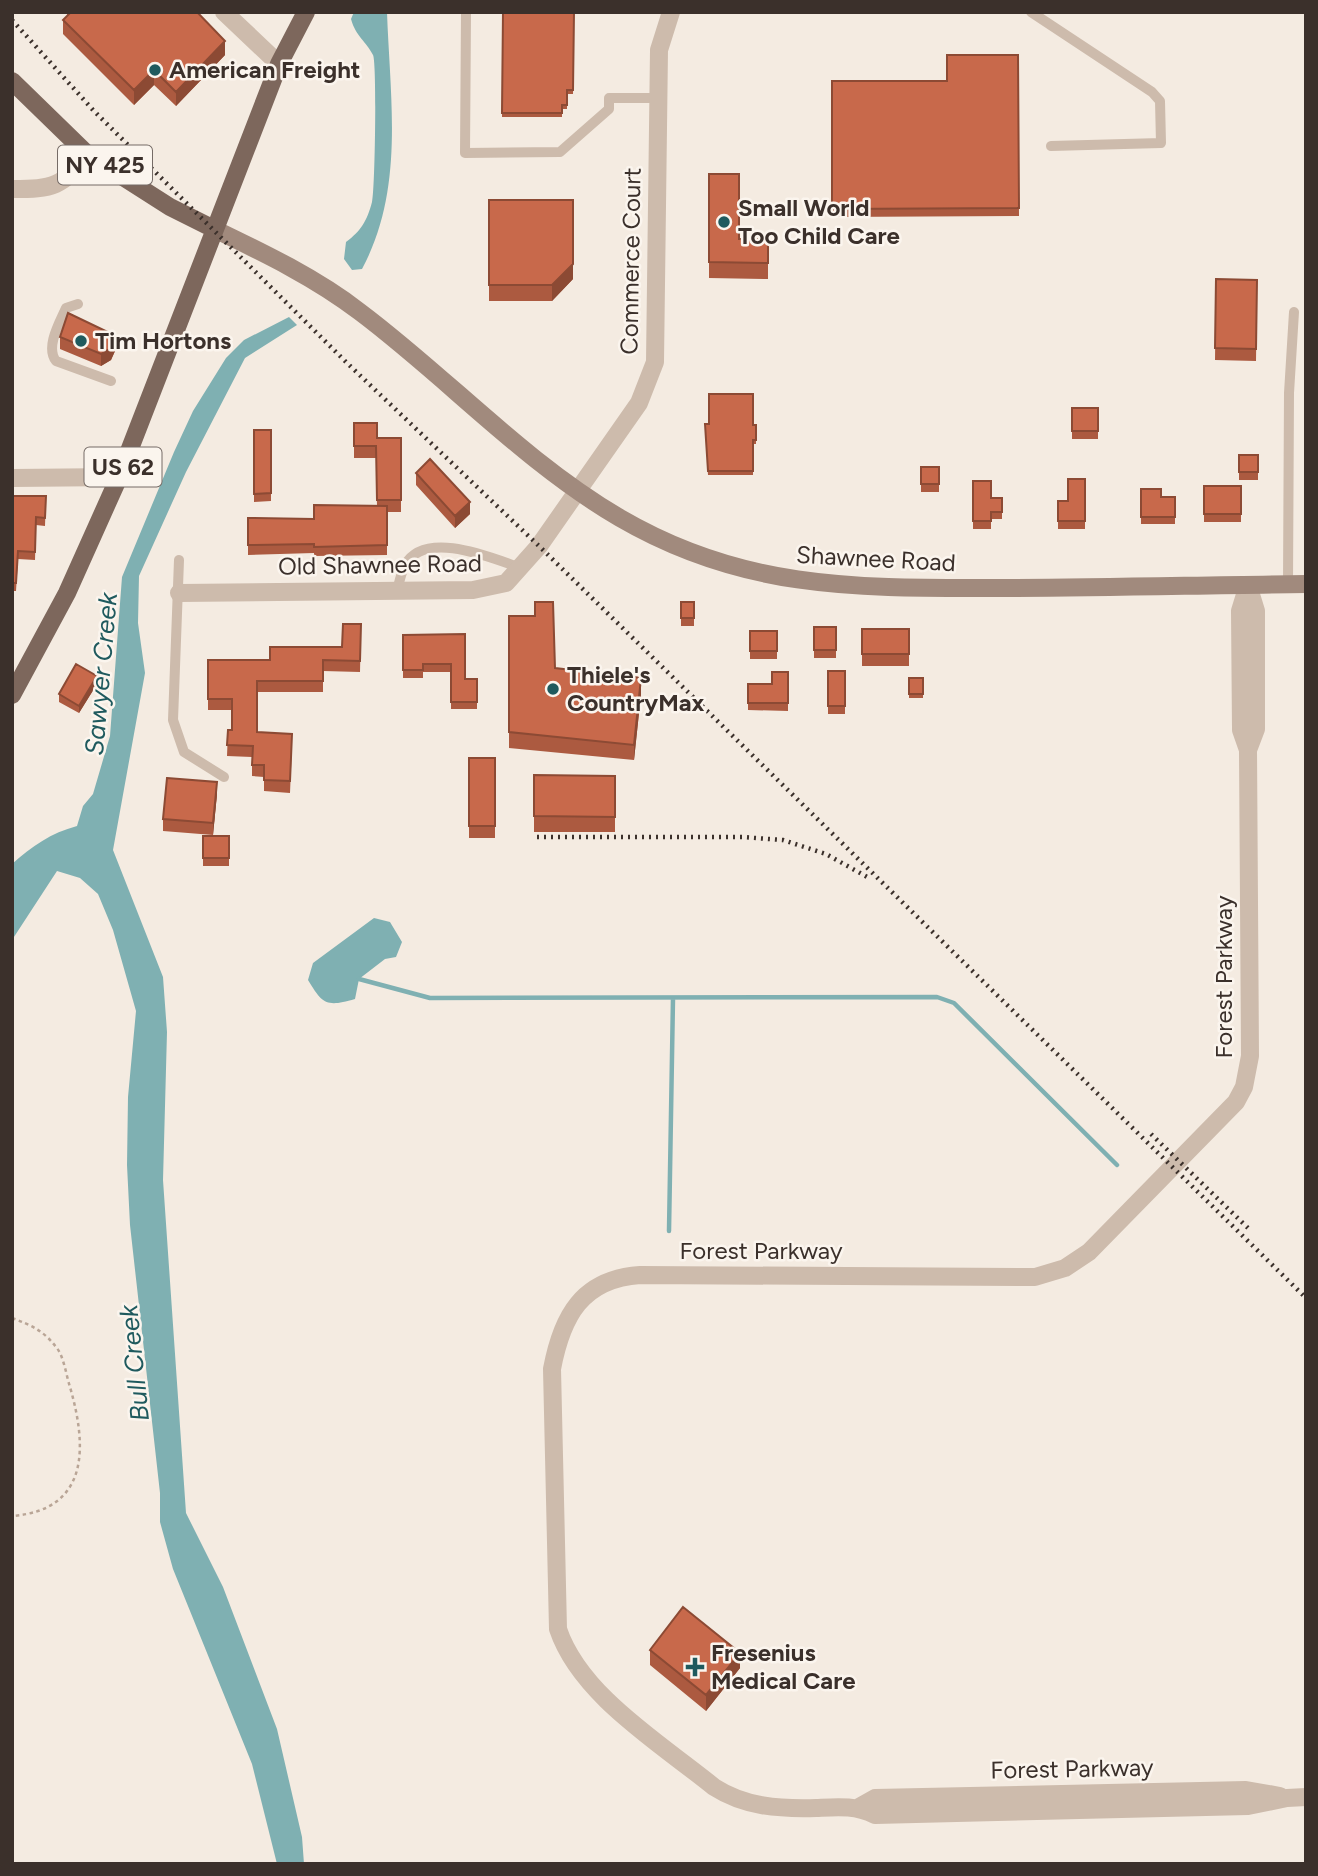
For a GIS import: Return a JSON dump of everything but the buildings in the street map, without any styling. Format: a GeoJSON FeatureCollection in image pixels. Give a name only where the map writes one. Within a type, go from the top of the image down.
{"type":"FeatureCollection","features":[{"type":"Feature","properties":{"kind":"main road","name":"US 62"},"geometry":{"type":"LineString","coordinates":[[12,695],[67,593],[119,477],[279,64],[306,12]]}},
{"type":"Feature","properties":{"kind":"main road","name":"NY 425"},"geometry":{"type":"LineString","coordinates":[[12,81],[87,154],[170,207],[214,229]]}},
{"type":"Feature","properties":{"kind":"main road","name":"Shawnee Road"},"geometry":{"type":"LineString","coordinates":[[214,229],[287,265],[360,311],[579,491],[631,524],[701,558],[781,579],[823,585],[879,588],[1297,584]]}},
{"type":"Feature","properties":{"kind":"street"},"geometry":{"type":"LineString","coordinates":[[224,12],[279,64]]}},
{"type":"Feature","properties":{"kind":"street","name":"Commerce Court"},"geometry":{"type":"LineString","coordinates":[[579,491],[639,403],[654,362],[659,50],[671,12]]}},
{"type":"Feature","properties":{"kind":"street"},"geometry":{"type":"LineString","coordinates":[[12,189],[55,188],[73,174],[87,154]]}},
{"type":"Feature","properties":{"kind":"street"},"geometry":{"type":"LineString","coordinates":[[12,478],[119,477]]}},
{"type":"Feature","properties":{"kind":"street","name":"Old Shawnee Road"},"geometry":{"type":"LineString","coordinates":[[179,593],[492,588],[506,583],[522,568],[579,491]]}},
{"type":"Feature","properties":{"kind":"street","name":"Forest Parkway"},"geometry":{"type":"LineString","coordinates":[[1248,585],[1256,611],[1256,729],[1248,750],[1250,1056],[1244,1087],[1228,1113],[1089,1252],[1065,1268],[1035,1277],[627,1276],[614,1278],[593,1288],[574,1309],[559,1337],[552,1369],[558,1629],[572,1663],[595,1690],[730,1797],[774,1808],[859,1807],[875,1815],[1098,1801],[1248,1806],[1306,1797]]}},
{"type":"Feature","properties":{"kind":"lane"},"geometry":{"type":"LineString","coordinates":[[466,12],[465,153],[561,152],[609,109],[609,98],[657,98]]}},
{"type":"Feature","properties":{"kind":"lane"},"geometry":{"type":"LineString","coordinates":[[1031,12],[1152,92],[1160,101],[1161,143],[1051,146]]}},
{"type":"Feature","properties":{"kind":"lane"},"geometry":{"type":"LineString","coordinates":[[78,304],[66,308],[51,349],[52,356],[56,361],[111,382]]}},
{"type":"Feature","properties":{"kind":"lane"},"geometry":{"type":"LineString","coordinates":[[1294,312],[1289,393],[1297,584]]}},
{"type":"Feature","properties":{"kind":"lane"},"geometry":{"type":"LineString","coordinates":[[397,591],[405,564],[418,552],[435,548],[465,549],[522,568]]}},
{"type":"Feature","properties":{"kind":"lane"},"geometry":{"type":"LineString","coordinates":[[179,560],[173,720],[184,752],[224,776]]}},
{"type":"Feature","properties":{"kind":"path"},"geometry":{"type":"LineString","coordinates":[[12,1318],[38,1328],[59,1349],[79,1421],[79,1474],[57,1504],[12,1516]]}},
{"type":"Feature","properties":{"kind":"water"},"geometry":{"type":"Polygon","coordinates":[[[354,12],[387,12],[392,143],[390,175],[376,239],[362,269],[352,270],[344,259],[346,242],[363,225],[372,202],[375,127],[373,55],[353,25],[351,19],[354,12]]]}},
{"type":"Feature","properties":{"kind":"water"},"geometry":{"type":"Polygon","coordinates":[[[289,317],[297,325],[245,358],[186,472],[139,576],[138,623],[145,673],[113,850],[163,977],[167,1032],[163,1180],[186,1513],[223,1587],[277,1729],[302,1837],[304,1864],[277,1864],[252,1764],[173,1569],[160,1522],[160,1493],[130,1225],[127,1165],[128,1097],[136,1011],[113,930],[98,894],[80,878],[57,871],[12,940],[12,864],[42,841],[77,826],[83,806],[93,794],[110,736],[122,577],[174,452],[193,411],[226,358],[244,340],[289,317]]]}},
{"type":"Feature","properties":{"kind":"water"},"geometry":{"type":"Polygon","coordinates":[[[374,918],[390,922],[402,942],[396,957],[385,959],[359,979],[355,999],[332,1003],[322,999],[308,980],[313,963],[374,918]]]}},
{"type":"Feature","properties":{"kind":"waterway"},"geometry":{"type":"LineString","coordinates":[[359,979],[430,998],[937,997],[954,1003],[1117,1165]]}},
{"type":"Feature","properties":{"kind":"waterway"},"geometry":{"type":"LineString","coordinates":[[669,1231],[673,998]]}},
{"type":"Feature","properties":{"kind":"railway"},"geometry":{"type":"LineString","coordinates":[[12,20],[94,111],[347,363],[539,546],[1306,1298]]}},
{"type":"Feature","properties":{"kind":"railway"},"geometry":{"type":"LineString","coordinates":[[537,837],[742,837],[783,840],[826,854],[869,878]]}},
{"type":"Feature","properties":{"kind":"railway"},"geometry":{"type":"LineString","coordinates":[[1151,1134],[1249,1229]]}},
{"type":"Feature","properties":{"kind":"place","name":"American Freight"},"geometry":{"type":"Point","coordinates":[155,70]}},
{"type":"Feature","properties":{"kind":"place","name":"Small World Too Child Care"},"geometry":{"type":"Point","coordinates":[724,222]}},
{"type":"Feature","properties":{"kind":"place","name":"Tim Hortons"},"geometry":{"type":"Point","coordinates":[81,341]}},
{"type":"Feature","properties":{"kind":"place","name":"Thiele's CountryMax"},"geometry":{"type":"Point","coordinates":[553,689]}},
{"type":"Feature","properties":{"kind":"place","name":"Fresenius Medical Care"},"geometry":{"type":"Point","coordinates":[695,1667]}},
{"type":"Feature","properties":{"kind":"water label","name":"Sawyer Creek"},"geometry":{"type":"Point","coordinates":[101,674]}},
{"type":"Feature","properties":{"kind":"water label","name":"Bull Creek"},"geometry":{"type":"Point","coordinates":[134,1363]}}]}
